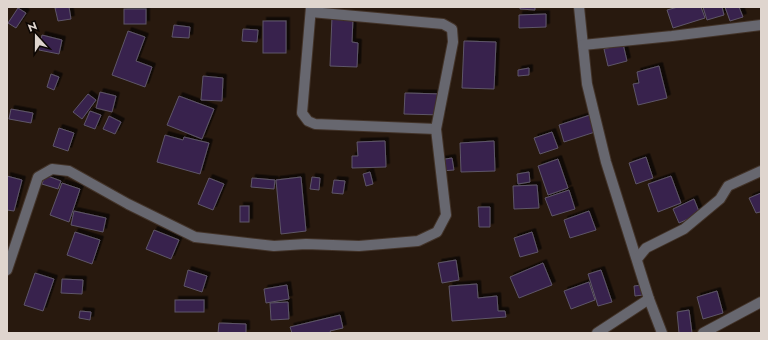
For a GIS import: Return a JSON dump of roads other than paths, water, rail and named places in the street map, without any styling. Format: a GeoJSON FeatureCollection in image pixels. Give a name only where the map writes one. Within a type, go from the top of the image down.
{"type":"FeatureCollection","features":[{"type":"Feature","properties":{"kind":"street"},"geometry":{"type":"LineString","coordinates":[[579,7],[587,84],[606,162],[649,299],[662,333]]}},
{"type":"Feature","properties":{"kind":"street"},"geometry":{"type":"LineString","coordinates":[[7,270],[38,177],[52,169],[69,171],[128,204],[195,237],[274,246],[306,244],[359,246],[418,242],[438,232],[446,215],[436,129],[453,42],[452,29],[443,24],[311,9],[302,113],[308,121],[315,124],[436,129]]}},
{"type":"Feature","properties":{"kind":"street"},"geometry":{"type":"LineString","coordinates":[[583,44],[672,36],[761,25]]}},
{"type":"Feature","properties":{"kind":"street"},"geometry":{"type":"LineString","coordinates":[[637,259],[646,248],[684,229],[720,199],[728,186],[761,171]]}},
{"type":"Feature","properties":{"kind":"street"},"geometry":{"type":"LineString","coordinates":[[597,333],[649,299]]}},
{"type":"Feature","properties":{"kind":"street"},"geometry":{"type":"LineString","coordinates":[[703,333],[761,302]]}}]}
